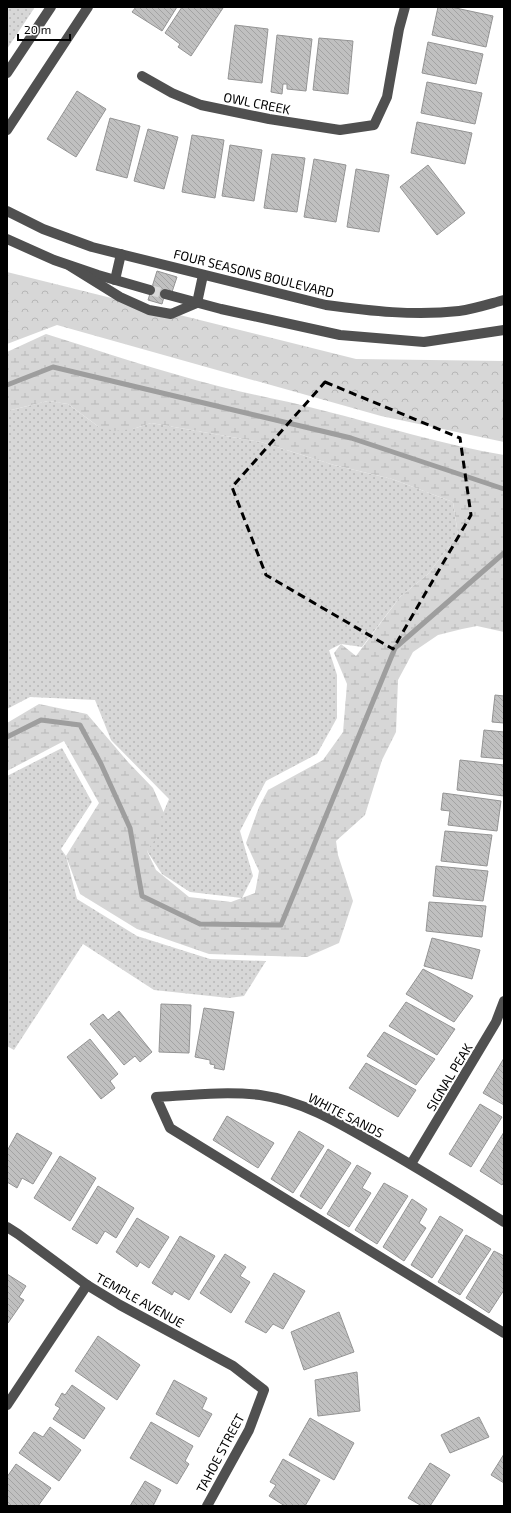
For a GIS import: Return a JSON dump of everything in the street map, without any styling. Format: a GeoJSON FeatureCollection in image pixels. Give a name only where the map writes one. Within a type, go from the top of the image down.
{"type":"FeatureCollection","features":[{"type":"Feature","properties":{"kind":"street"},"geometry":{"type":"LineString","coordinates":[[7,73],[51,7]]}},
{"type":"Feature","properties":{"kind":"street"},"geometry":{"type":"LineString","coordinates":[[7,130],[88,7]]}},
{"type":"Feature","properties":{"kind":"street","name":"OWL CREEK"},"geometry":{"type":"LineString","coordinates":[[142,76],[172,93],[201,105],[270,119],[340,130],[374,125],[387,97],[399,29],[405,7]]}},
{"type":"Feature","properties":{"kind":"street","name":"FOUR SEASONS BOULEVARD"},"geometry":{"type":"LineString","coordinates":[[7,211],[19,218],[92,247],[326,306],[362,310],[426,313],[460,311],[504,300]]}},
{"type":"Feature","properties":{"kind":"street"},"geometry":{"type":"LineString","coordinates":[[7,238],[70,266],[150,290]]}},
{"type":"Feature","properties":{"kind":"street"},"geometry":{"type":"LineString","coordinates":[[115,280],[121,254]]}},
{"type":"Feature","properties":{"kind":"street"},"geometry":{"type":"LineString","coordinates":[[70,266],[120,297],[149,310],[171,314],[197,303]]}},
{"type":"Feature","properties":{"kind":"street"},"geometry":{"type":"LineString","coordinates":[[197,303],[203,275]]}},
{"type":"Feature","properties":{"kind":"street"},"geometry":{"type":"LineString","coordinates":[[165,294],[246,315],[340,335],[424,342],[504,330]]}},
{"type":"Feature","properties":{"kind":"street","name":"SIGNAL PEAK"},"geometry":{"type":"LineString","coordinates":[[411,1164],[496,1022],[504,1001]]}},
{"type":"Feature","properties":{"kind":"street","name":"WHITE SANDS"},"geometry":{"type":"LineString","coordinates":[[504,1222],[411,1164],[339,1123],[307,1108],[283,1100],[260,1095],[240,1094],[156,1097],[170,1128],[504,1331]]}},
{"type":"Feature","properties":{"kind":"street","name":"TEMPLE AVENUE"},"geometry":{"type":"LineString","coordinates":[[7,1227],[87,1285],[120,1305],[233,1366],[264,1390]]}},
{"type":"Feature","properties":{"kind":"street"},"geometry":{"type":"LineString","coordinates":[[7,1405],[87,1285]]}},
{"type":"Feature","properties":{"kind":"street","name":"TAHOE STREET"},"geometry":{"type":"LineString","coordinates":[[207,1506],[249,1430],[264,1390]]}},
{"type":"Feature","properties":{"kind":"highlighted area"},"geometry":{"type":"Polygon","coordinates":[[[325,382],[460,438],[471,515],[393,649],[266,575],[232,487],[325,382]]]}},
{"type":"Feature","properties":{"kind":"green space"},"geometry":{"type":"Polygon","coordinates":[[[7,7],[35,7],[7,49],[7,7]]]}},
{"type":"Feature","properties":{"kind":"green space"},"geometry":{"type":"Polygon","coordinates":[[[7,272],[356,359],[504,361],[504,442],[381,416],[57,325],[7,344],[7,272]]]}},
{"type":"Feature","properties":{"kind":"green space"},"geometry":{"type":"Polygon","coordinates":[[[46,334],[153,368],[218,386],[344,416],[458,446],[504,455],[504,632],[477,626],[438,635],[413,652],[398,680],[396,732],[382,760],[365,815],[336,841],[338,855],[353,901],[339,943],[307,957],[209,954],[137,929],[80,894],[66,856],[99,803],[64,741],[7,771],[7,723],[39,704],[87,714],[128,762],[153,788],[164,813],[159,834],[147,851],[156,870],[189,897],[231,902],[255,893],[259,871],[246,843],[259,807],[268,790],[323,760],[343,732],[347,684],[334,653],[341,644],[356,656],[400,597],[428,574],[458,535],[453,502],[392,479],[334,465],[261,442],[151,423],[133,429],[115,431],[99,427],[68,404],[48,401],[7,411],[7,352],[46,334]]]}},
{"type":"Feature","properties":{"kind":"green space"},"geometry":{"type":"Polygon","coordinates":[[[48,401],[68,404],[99,427],[133,429],[151,423],[261,442],[334,465],[392,479],[453,502],[458,535],[428,574],[400,597],[362,647],[341,644],[329,650],[337,675],[337,718],[317,754],[266,781],[240,831],[253,876],[242,898],[190,892],[162,874],[147,851],[169,799],[111,740],[95,700],[30,697],[7,709],[7,411],[48,401]]]}},
{"type":"Feature","properties":{"kind":"green space"},"geometry":{"type":"Polygon","coordinates":[[[62,748],[92,802],[61,849],[66,856],[77,899],[137,936],[210,959],[266,961],[244,996],[229,998],[154,990],[83,944],[14,1050],[7,1046],[7,776],[62,748]]]}},
{"type":"Feature","properties":{"kind":"building"},"geometry":{"type":"Polygon","coordinates":[[[136,7],[177,7],[162,31],[132,12],[136,7]]]}},
{"type":"Feature","properties":{"kind":"building"},"geometry":{"type":"Polygon","coordinates":[[[182,7],[223,8],[191,56],[178,47],[180,44],[165,33],[182,7]]]}},
{"type":"Feature","properties":{"kind":"building"},"geometry":{"type":"Polygon","coordinates":[[[438,7],[451,7],[493,16],[486,47],[432,35],[438,7]]]}},
{"type":"Feature","properties":{"kind":"building"},"geometry":{"type":"Polygon","coordinates":[[[235,25],[268,29],[262,83],[228,79],[235,25]]]}},
{"type":"Feature","properties":{"kind":"building"},"geometry":{"type":"Polygon","coordinates":[[[277,35],[312,39],[306,91],[287,89],[287,84],[283,84],[282,94],[271,92],[277,35]]]}},
{"type":"Feature","properties":{"kind":"building"},"geometry":{"type":"Polygon","coordinates":[[[319,38],[353,41],[348,94],[313,90],[319,38]]]}},
{"type":"Feature","properties":{"kind":"building"},"geometry":{"type":"Polygon","coordinates":[[[428,42],[483,54],[476,84],[422,73],[428,42]]]}},
{"type":"Feature","properties":{"kind":"building"},"geometry":{"type":"Polygon","coordinates":[[[427,82],[482,93],[475,124],[421,113],[427,82]]]}},
{"type":"Feature","properties":{"kind":"building"},"geometry":{"type":"Polygon","coordinates":[[[77,91],[106,109],[76,157],[47,139],[77,91]]]}},
{"type":"Feature","properties":{"kind":"building"},"geometry":{"type":"Polygon","coordinates":[[[110,118],[140,126],[127,178],[96,170],[110,118]]]}},
{"type":"Feature","properties":{"kind":"building"},"geometry":{"type":"Polygon","coordinates":[[[417,122],[472,133],[465,164],[411,153],[417,122]]]}},
{"type":"Feature","properties":{"kind":"building"},"geometry":{"type":"Polygon","coordinates":[[[148,129],[178,137],[164,189],[134,181],[148,129]]]}},
{"type":"Feature","properties":{"kind":"building"},"geometry":{"type":"Polygon","coordinates":[[[192,135],[224,140],[215,198],[182,192],[192,135]]]}},
{"type":"Feature","properties":{"kind":"building"},"geometry":{"type":"Polygon","coordinates":[[[230,145],[262,150],[254,201],[222,196],[230,145]]]}},
{"type":"Feature","properties":{"kind":"building"},"geometry":{"type":"Polygon","coordinates":[[[272,154],[305,158],[297,212],[264,208],[272,154]]]}},
{"type":"Feature","properties":{"kind":"building"},"geometry":{"type":"Polygon","coordinates":[[[314,159],[346,165],[336,222],[304,217],[314,159]]]}},
{"type":"Feature","properties":{"kind":"building"},"geometry":{"type":"Polygon","coordinates":[[[428,165],[465,213],[437,235],[400,187],[428,165]]]}},
{"type":"Feature","properties":{"kind":"building"},"geometry":{"type":"Polygon","coordinates":[[[356,169],[389,175],[379,232],[347,227],[356,169]]]}},
{"type":"Feature","properties":{"kind":"building"},"geometry":{"type":"Polygon","coordinates":[[[157,271],[177,277],[172,292],[166,290],[162,304],[148,300],[157,271]]]}},
{"type":"Feature","properties":{"kind":"building"},"geometry":{"type":"Polygon","coordinates":[[[495,695],[504,696],[504,723],[492,722],[495,695]]]}},
{"type":"Feature","properties":{"kind":"building"},"geometry":{"type":"Polygon","coordinates":[[[484,730],[504,732],[504,759],[481,757],[484,730]]]}},
{"type":"Feature","properties":{"kind":"building"},"geometry":{"type":"Polygon","coordinates":[[[460,760],[504,765],[504,796],[457,790],[460,760]]]}},
{"type":"Feature","properties":{"kind":"building"},"geometry":{"type":"Polygon","coordinates":[[[443,793],[501,801],[497,831],[448,825],[450,811],[441,810],[443,793]]]}},
{"type":"Feature","properties":{"kind":"building"},"geometry":{"type":"Polygon","coordinates":[[[445,831],[492,835],[487,866],[441,861],[445,831]]]}},
{"type":"Feature","properties":{"kind":"building"},"geometry":{"type":"Polygon","coordinates":[[[436,866],[488,871],[483,901],[433,896],[436,866]]]}},
{"type":"Feature","properties":{"kind":"building"},"geometry":{"type":"Polygon","coordinates":[[[429,902],[486,906],[482,937],[426,931],[429,902]]]}},
{"type":"Feature","properties":{"kind":"building"},"geometry":{"type":"Polygon","coordinates":[[[432,938],[480,950],[472,979],[424,966],[432,938]]]}},
{"type":"Feature","properties":{"kind":"building"},"geometry":{"type":"Polygon","coordinates":[[[423,969],[473,996],[454,1022],[406,994],[423,969]]]}},
{"type":"Feature","properties":{"kind":"building"},"geometry":{"type":"Polygon","coordinates":[[[406,1002],[455,1029],[437,1055],[389,1026],[406,1002]]]}},
{"type":"Feature","properties":{"kind":"building"},"geometry":{"type":"Polygon","coordinates":[[[161,1004],[191,1005],[189,1053],[159,1052],[161,1004]]]}},
{"type":"Feature","properties":{"kind":"building"},"geometry":{"type":"Polygon","coordinates":[[[204,1008],[234,1012],[224,1070],[214,1068],[215,1065],[210,1064],[210,1060],[195,1057],[204,1008]]]}},
{"type":"Feature","properties":{"kind":"building"},"geometry":{"type":"Polygon","coordinates":[[[119,1011],[152,1052],[140,1062],[135,1056],[124,1065],[90,1024],[103,1014],[108,1020],[119,1011]]]}},
{"type":"Feature","properties":{"kind":"building"},"geometry":{"type":"Polygon","coordinates":[[[384,1032],[435,1059],[416,1085],[367,1056],[384,1032]]]}},
{"type":"Feature","properties":{"kind":"building"},"geometry":{"type":"Polygon","coordinates":[[[90,1039],[118,1074],[110,1081],[115,1088],[101,1099],[67,1057],[90,1039]]]}},
{"type":"Feature","properties":{"kind":"building"},"geometry":{"type":"Polygon","coordinates":[[[504,1058],[504,1105],[483,1093],[504,1058]]]}},
{"type":"Feature","properties":{"kind":"building"},"geometry":{"type":"Polygon","coordinates":[[[366,1063],[416,1090],[398,1117],[349,1088],[366,1063]]]}},
{"type":"Feature","properties":{"kind":"building"},"geometry":{"type":"Polygon","coordinates":[[[480,1104],[502,1117],[471,1167],[449,1154],[480,1104]]]}},
{"type":"Feature","properties":{"kind":"building"},"geometry":{"type":"Polygon","coordinates":[[[227,1116],[274,1143],[258,1168],[213,1140],[227,1116]]]}},
{"type":"Feature","properties":{"kind":"building"},"geometry":{"type":"Polygon","coordinates":[[[299,1131],[324,1146],[293,1193],[271,1179],[299,1131]]]}},
{"type":"Feature","properties":{"kind":"building"},"geometry":{"type":"Polygon","coordinates":[[[504,1132],[504,1182],[502,1185],[480,1171],[504,1132]]]}},
{"type":"Feature","properties":{"kind":"building"},"geometry":{"type":"Polygon","coordinates":[[[17,1133],[52,1153],[33,1184],[22,1178],[17,1188],[7,1182],[7,1151],[17,1133]]]}},
{"type":"Feature","properties":{"kind":"building"},"geometry":{"type":"Polygon","coordinates":[[[328,1149],[351,1163],[321,1209],[300,1196],[328,1149]]]}},
{"type":"Feature","properties":{"kind":"building"},"geometry":{"type":"Polygon","coordinates":[[[60,1156],[96,1178],[70,1221],[34,1198],[60,1156]]]}},
{"type":"Feature","properties":{"kind":"building"},"geometry":{"type":"Polygon","coordinates":[[[357,1165],[371,1173],[362,1188],[371,1193],[349,1227],[327,1214],[357,1165]]]}},
{"type":"Feature","properties":{"kind":"building"},"geometry":{"type":"Polygon","coordinates":[[[384,1183],[408,1196],[377,1244],[355,1230],[384,1183]]]}},
{"type":"Feature","properties":{"kind":"building"},"geometry":{"type":"Polygon","coordinates":[[[98,1186],[134,1208],[116,1238],[105,1231],[97,1244],[72,1229],[98,1186]]]}},
{"type":"Feature","properties":{"kind":"building"},"geometry":{"type":"Polygon","coordinates":[[[412,1199],[427,1209],[419,1223],[426,1228],[404,1261],[383,1247],[412,1199]]]}},
{"type":"Feature","properties":{"kind":"building"},"geometry":{"type":"Polygon","coordinates":[[[440,1216],[463,1230],[432,1278],[411,1265],[440,1216]]]}},
{"type":"Feature","properties":{"kind":"building"},"geometry":{"type":"Polygon","coordinates":[[[137,1218],[169,1237],[149,1268],[140,1262],[137,1267],[116,1252],[137,1218]]]}},
{"type":"Feature","properties":{"kind":"building"},"geometry":{"type":"Polygon","coordinates":[[[466,1235],[491,1249],[460,1295],[438,1282],[466,1235]]]}},
{"type":"Feature","properties":{"kind":"building"},"geometry":{"type":"Polygon","coordinates":[[[180,1236],[215,1256],[189,1300],[174,1291],[172,1295],[152,1283],[180,1236]]]}},
{"type":"Feature","properties":{"kind":"building"},"geometry":{"type":"Polygon","coordinates":[[[494,1251],[504,1256],[504,1290],[489,1313],[466,1298],[494,1251]]]}},
{"type":"Feature","properties":{"kind":"building"},"geometry":{"type":"Polygon","coordinates":[[[225,1254],[246,1267],[240,1276],[250,1282],[231,1313],[200,1293],[225,1254]]]}},
{"type":"Feature","properties":{"kind":"building"},"geometry":{"type":"Polygon","coordinates":[[[274,1273],[305,1291],[283,1329],[273,1324],[266,1333],[245,1322],[274,1273]]]}},
{"type":"Feature","properties":{"kind":"building"},"geometry":{"type":"Polygon","coordinates":[[[7,1274],[26,1286],[19,1297],[24,1300],[8,1323],[7,1322],[7,1274]]]}},
{"type":"Feature","properties":{"kind":"building"},"geometry":{"type":"Polygon","coordinates":[[[339,1312],[354,1352],[304,1370],[291,1332],[339,1312]]]}},
{"type":"Feature","properties":{"kind":"building"},"geometry":{"type":"Polygon","coordinates":[[[98,1336],[140,1365],[117,1400],[75,1371],[98,1336]]]}},
{"type":"Feature","properties":{"kind":"building"},"geometry":{"type":"Polygon","coordinates":[[[357,1372],[360,1411],[318,1416],[315,1380],[357,1372]]]}},
{"type":"Feature","properties":{"kind":"building"},"geometry":{"type":"Polygon","coordinates":[[[174,1380],[207,1398],[202,1409],[212,1414],[199,1437],[156,1414],[174,1380]]]}},
{"type":"Feature","properties":{"kind":"building"},"geometry":{"type":"Polygon","coordinates":[[[72,1385],[105,1408],[84,1439],[53,1419],[60,1408],[55,1405],[62,1393],[65,1395],[72,1385]]]}},
{"type":"Feature","properties":{"kind":"building"},"geometry":{"type":"Polygon","coordinates":[[[479,1417],[489,1437],[450,1453],[441,1435],[479,1417]]]}},
{"type":"Feature","properties":{"kind":"building"},"geometry":{"type":"Polygon","coordinates":[[[310,1418],[354,1443],[334,1480],[289,1455],[310,1418]]]}},
{"type":"Feature","properties":{"kind":"building"},"geometry":{"type":"Polygon","coordinates":[[[151,1422],[193,1446],[185,1461],[189,1464],[177,1484],[130,1458],[151,1422]]]}},
{"type":"Feature","properties":{"kind":"building"},"geometry":{"type":"Polygon","coordinates":[[[50,1427],[81,1450],[59,1481],[19,1453],[34,1432],[43,1437],[50,1427]]]}},
{"type":"Feature","properties":{"kind":"building"},"geometry":{"type":"Polygon","coordinates":[[[504,1454],[504,1483],[491,1475],[504,1454]]]}},
{"type":"Feature","properties":{"kind":"building"},"geometry":{"type":"Polygon","coordinates":[[[283,1459],[320,1480],[305,1506],[285,1506],[269,1496],[276,1485],[270,1482],[283,1459]]]}},
{"type":"Feature","properties":{"kind":"building"},"geometry":{"type":"Polygon","coordinates":[[[430,1463],[450,1475],[430,1506],[422,1506],[408,1498],[430,1463]]]}},
{"type":"Feature","properties":{"kind":"building"},"geometry":{"type":"Polygon","coordinates":[[[16,1464],[51,1488],[38,1506],[7,1506],[7,1477],[16,1464]]]}},
{"type":"Feature","properties":{"kind":"building"},"geometry":{"type":"Polygon","coordinates":[[[145,1481],[161,1490],[153,1506],[130,1506],[145,1481]]]}},
{"type":"Feature","properties":{"kind":"waterway"},"geometry":{"type":"LineString","coordinates":[[7,385],[53,367],[351,438],[504,489]]}},
{"type":"Feature","properties":{"kind":"waterway"},"geometry":{"type":"LineString","coordinates":[[7,737],[41,720],[80,725],[101,764],[130,828],[142,896],[200,924],[281,925],[395,648],[504,553]]}},
{"type":"Feature","properties":{"kind":"tunnel"},"geometry":{"type":"LineString","coordinates":[[150,290],[165,294]]}}]}
